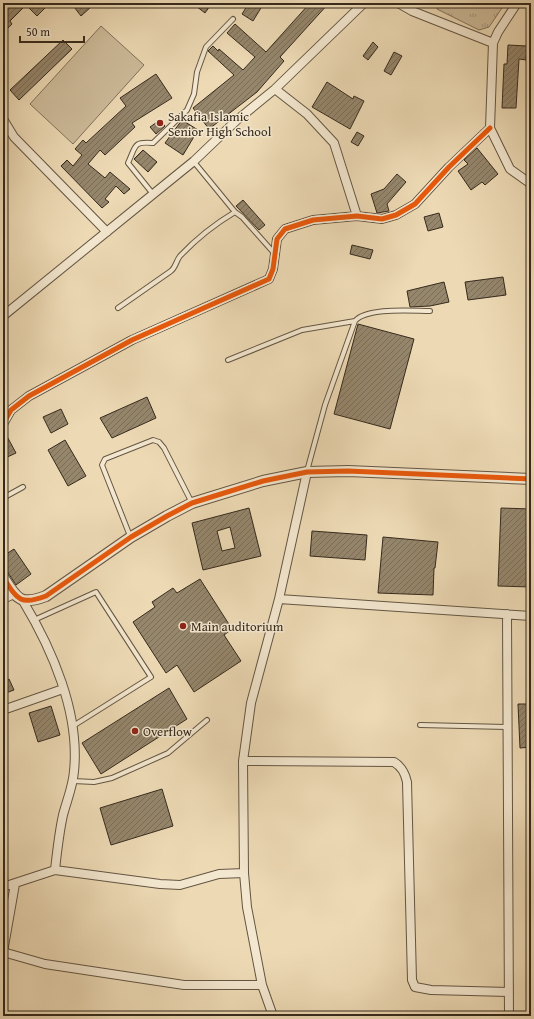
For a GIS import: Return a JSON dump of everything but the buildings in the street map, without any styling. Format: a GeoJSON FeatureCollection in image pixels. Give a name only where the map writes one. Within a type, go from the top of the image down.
{"type":"FeatureCollection","features":[{"type":"Feature","properties":{"kind":"street"},"geometry":{"type":"LineString","coordinates":[[4,312],[107,232],[194,161],[237,120],[275,89],[364,3]]}},
{"type":"Feature","properties":{"kind":"street"},"geometry":{"type":"LineString","coordinates":[[398,3],[493,43]]}},
{"type":"Feature","properties":{"kind":"street"},"geometry":{"type":"LineString","coordinates":[[517,3],[498,32],[493,43],[490,128],[510,169],[531,184]]}},
{"type":"Feature","properties":{"kind":"street"},"geometry":{"type":"LineString","coordinates":[[275,89],[306,114],[334,143],[357,216]]}},
{"type":"Feature","properties":{"kind":"street"},"geometry":{"type":"LineString","coordinates":[[3,119],[14,137],[107,232]]}},
{"type":"Feature","properties":{"kind":"street"},"geometry":{"type":"LineString","coordinates":[[3,424],[11,410],[29,396],[125,344],[269,279],[273,269],[277,239],[285,229],[313,220],[357,216],[382,219],[396,215],[415,204],[490,128]]}},
{"type":"Feature","properties":{"kind":"street"},"geometry":{"type":"LineString","coordinates":[[23,601],[33,601],[46,596],[130,537],[192,503],[263,481],[307,472],[348,471],[401,472],[531,479]]}},
{"type":"Feature","properties":{"kind":"street"},"geometry":{"type":"LineString","coordinates":[[272,1016],[262,985],[247,907],[244,873],[243,761],[250,703],[279,599],[307,472]]}},
{"type":"Feature","properties":{"kind":"street"},"geometry":{"type":"LineString","coordinates":[[3,577],[14,594],[23,601],[34,620],[58,670],[72,726],[75,758],[73,781],[63,816],[54,870]]}},
{"type":"Feature","properties":{"kind":"street"},"geometry":{"type":"LineString","coordinates":[[3,599],[14,594]]}},
{"type":"Feature","properties":{"kind":"street"},"geometry":{"type":"LineString","coordinates":[[279,599],[531,616]]}},
{"type":"Feature","properties":{"kind":"street"},"geometry":{"type":"LineString","coordinates":[[508,614],[509,1016]]}},
{"type":"Feature","properties":{"kind":"street"},"geometry":{"type":"LineString","coordinates":[[3,710],[63,689]]}},
{"type":"Feature","properties":{"kind":"street"},"geometry":{"type":"LineString","coordinates":[[243,761],[394,762],[399,765],[404,771],[407,782],[412,980],[415,987],[431,990],[509,992]]}},
{"type":"Feature","properties":{"kind":"street"},"geometry":{"type":"LineString","coordinates":[[3,887],[54,870],[160,884],[180,884],[219,874],[244,873]]}},
{"type":"Feature","properties":{"kind":"street"},"geometry":{"type":"LineString","coordinates":[[15,884],[3,952],[45,964],[184,985],[262,985]]}},
{"type":"Feature","properties":{"kind":"lane"},"geometry":{"type":"LineString","coordinates":[[153,194],[128,162],[137,143],[153,143],[187,110],[194,94],[197,72],[206,47],[233,19]]}},
{"type":"Feature","properties":{"kind":"lane"},"geometry":{"type":"LineString","coordinates":[[194,161],[235,212],[242,217],[275,253]]}},
{"type":"Feature","properties":{"kind":"lane"},"geometry":{"type":"LineString","coordinates":[[118,308],[171,271],[179,257],[195,240],[235,212]]}},
{"type":"Feature","properties":{"kind":"lane"},"geometry":{"type":"LineString","coordinates":[[228,360],[302,330],[354,321],[365,315],[380,312],[430,311]]}},
{"type":"Feature","properties":{"kind":"lane"},"geometry":{"type":"LineString","coordinates":[[307,472],[325,405],[354,321]]}},
{"type":"Feature","properties":{"kind":"lane"},"geometry":{"type":"LineString","coordinates":[[130,537],[102,465],[106,459],[153,440],[160,442],[192,503]]}},
{"type":"Feature","properties":{"kind":"lane"},"geometry":{"type":"LineString","coordinates":[[3,498],[23,487]]}},
{"type":"Feature","properties":{"kind":"lane"},"geometry":{"type":"LineString","coordinates":[[34,620],[96,592],[151,677],[72,726]]}},
{"type":"Feature","properties":{"kind":"lane"},"geometry":{"type":"LineString","coordinates":[[73,781],[94,782],[112,778],[168,753],[207,720]]}},
{"type":"Feature","properties":{"kind":"lane"},"geometry":{"type":"LineString","coordinates":[[420,725],[508,727]]}},
{"type":"Feature","properties":{"kind":"green space"},"geometry":{"type":"Polygon","coordinates":[[[438,3],[508,3],[504,5],[489,27],[479,30],[437,9],[438,3]]]}},
{"type":"Feature","properties":{"kind":"green space"},"geometry":{"type":"Polygon","coordinates":[[[101,26],[144,65],[73,144],[30,104],[101,26]]]}},
{"type":"Feature","properties":{"kind":"cycle path"},"geometry":{"type":"LineString","coordinates":[[3,424],[11,410],[29,396],[132,340],[269,279],[273,269],[277,239],[285,229],[313,220],[357,216],[382,219],[396,215],[415,204],[449,167],[490,128]]}},
{"type":"Feature","properties":{"kind":"cycle path"},"geometry":{"type":"LineString","coordinates":[[3,577],[12,591],[20,598],[30,600],[46,596],[131,537],[192,503],[263,481],[307,472],[348,471],[531,479]]}},
{"type":"Feature","properties":{"kind":"place","name":"Sakafia Islamic Senior High School"},"geometry":{"type":"Point","coordinates":[160,123]}},
{"type":"Feature","properties":{"kind":"place","name":"Main auditorium"},"geometry":{"type":"Point","coordinates":[183,626]}},
{"type":"Feature","properties":{"kind":"place","name":"Overflow"},"geometry":{"type":"Point","coordinates":[135,731]}}]}
